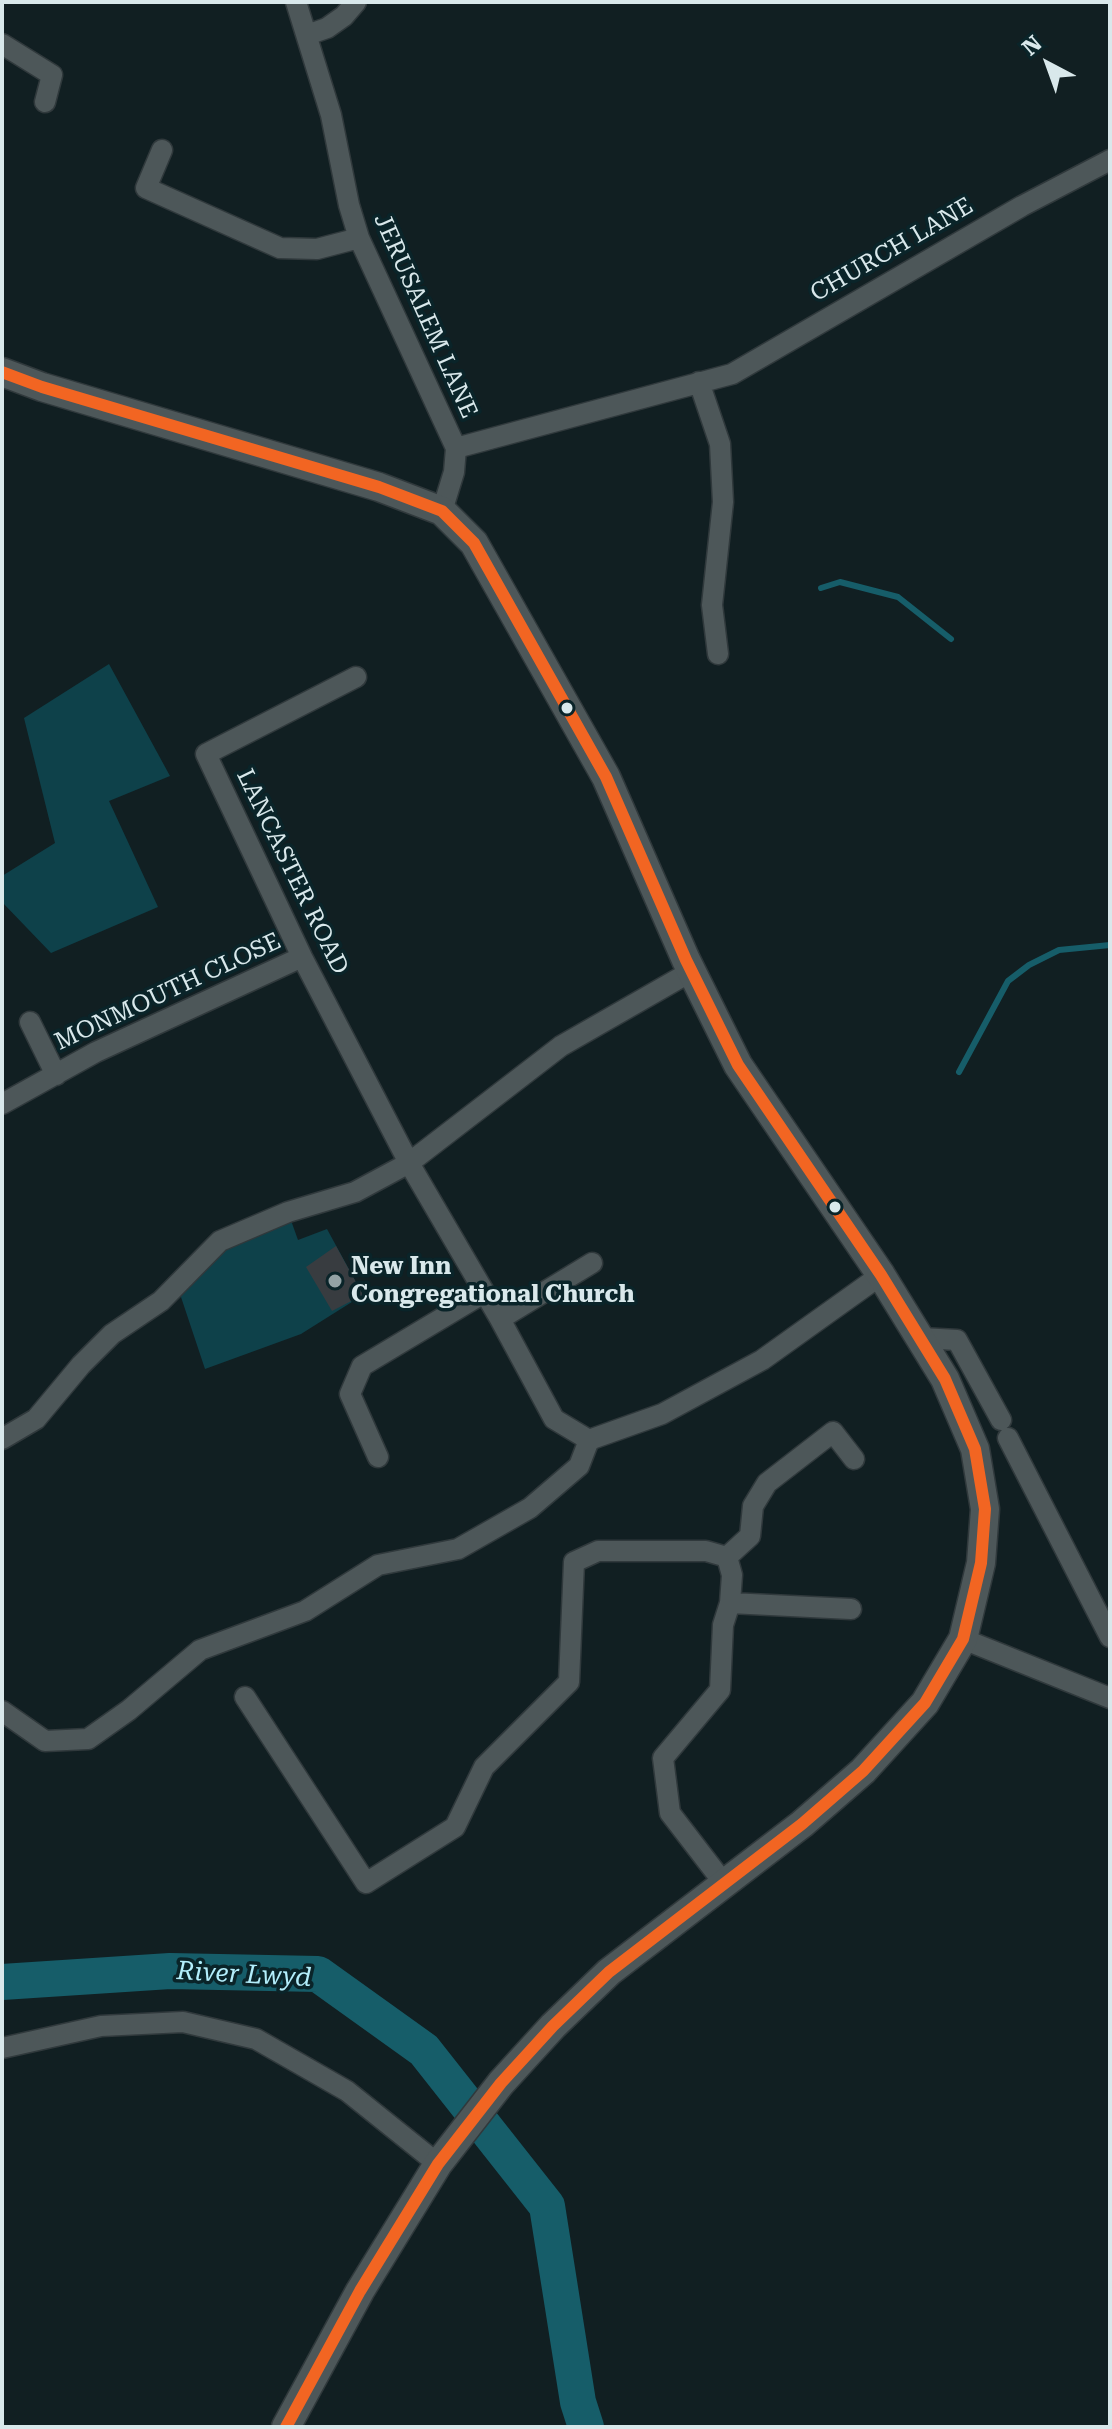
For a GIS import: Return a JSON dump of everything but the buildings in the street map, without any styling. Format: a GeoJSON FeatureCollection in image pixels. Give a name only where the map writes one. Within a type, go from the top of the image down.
{"type":"FeatureCollection","features":[{"type":"Feature","properties":{"kind":"street","name":"JERUSALEM LANE"},"geometry":{"type":"LineString","coordinates":[[296,2],[331,115],[349,205],[359,238],[456,448],[454,472],[442,511]]}},
{"type":"Feature","properties":{"kind":"street"},"geometry":{"type":"LineString","coordinates":[[307,35],[327,28],[344,16],[356,2]]}},
{"type":"Feature","properties":{"kind":"street"},"geometry":{"type":"LineString","coordinates":[[2,44],[52,75],[45,102]]}},
{"type":"Feature","properties":{"kind":"street"},"geometry":{"type":"LineString","coordinates":[[162,150],[146,188],[280,248],[317,249],[359,238]]}},
{"type":"Feature","properties":{"kind":"street","name":"CHURCH LANE"},"geometry":{"type":"LineString","coordinates":[[456,448],[732,374],[1022,206],[1110,160]]}},
{"type":"Feature","properties":{"kind":"street"},"geometry":{"type":"LineString","coordinates":[[2,372],[42,387],[379,487],[442,511],[474,543],[606,777],[692,971],[738,1065],[881,1275],[945,1379],[975,1449],[985,1509],[981,1563],[963,1639],[925,1703],[863,1771],[802,1824],[609,1972],[553,2026],[501,2083],[438,2164],[360,2291],[286,2427]]}},
{"type":"Feature","properties":{"kind":"street"},"geometry":{"type":"LineString","coordinates":[[699,382],[720,444],[723,502],[712,605],[718,654]]}},
{"type":"Feature","properties":{"kind":"street","name":"LANCASTER ROAD"},"geometry":{"type":"LineString","coordinates":[[356,677],[206,754],[302,957],[409,1163],[554,1419],[589,1440]]}},
{"type":"Feature","properties":{"kind":"street","name":"MONMOUTH CLOSE"},"geometry":{"type":"LineString","coordinates":[[2,1104],[96,1052],[302,957]]}},
{"type":"Feature","properties":{"kind":"street"},"geometry":{"type":"LineString","coordinates":[[2,1439],[36,1419],[102,1344],[161,1301],[220,1241],[288,1212],[355,1192],[409,1163],[561,1046],[692,971]]}},
{"type":"Feature","properties":{"kind":"street","name":"MONMOUTH CLOSE"},"geometry":{"type":"LineString","coordinates":[[30,1022],[56,1075]]}},
{"type":"Feature","properties":{"kind":"street"},"geometry":{"type":"LineString","coordinates":[[500,1319],[592,1263]]}},
{"type":"Feature","properties":{"kind":"street"},"geometry":{"type":"LineString","coordinates":[[2,1711],[45,1741],[88,1739],[129,1710],[200,1650],[305,1611],[378,1565],[458,1549],[530,1508],[579,1466],[589,1440],[662,1414],[762,1360],[881,1275]]}},
{"type":"Feature","properties":{"kind":"street"},"geometry":{"type":"LineString","coordinates":[[378,1457],[350,1394],[362,1366],[484,1293]]}},
{"type":"Feature","properties":{"kind":"street"},"geometry":{"type":"LineString","coordinates":[[921,1338],[957,1340],[1110,1637]]}},
{"type":"Feature","properties":{"kind":"street"},"geometry":{"type":"LineString","coordinates":[[727,1557],[750,1536],[753,1506],[767,1483],[833,1432],[854,1459]]}},
{"type":"Feature","properties":{"kind":"street"},"geometry":{"type":"LineString","coordinates":[[245,1697],[366,1883],[455,1827],[484,1767],[569,1682],[574,1562],[598,1551],[706,1551],[727,1557]]}},
{"type":"Feature","properties":{"kind":"street"},"geometry":{"type":"LineString","coordinates":[[723,1882],[670,1813],[663,1758],[720,1690],[723,1625],[730,1603],[732,1575],[727,1557]]}},
{"type":"Feature","properties":{"kind":"street"},"geometry":{"type":"LineString","coordinates":[[730,1603],[851,1609]]}},
{"type":"Feature","properties":{"kind":"street"},"geometry":{"type":"LineString","coordinates":[[963,1639],[1109,1694]]}},
{"type":"Feature","properties":{"kind":"street"},"geometry":{"type":"LineString","coordinates":[[2,2048],[101,2026],[183,2022],[256,2039],[347,2091],[438,2164]]}},
{"type":"Feature","properties":{"kind":"shaded area"},"geometry":{"type":"Polygon","coordinates":[[[109,664],[170,776],[109,801],[158,907],[51,953],[2,902],[2,876],[55,843],[24,718],[109,664]]]}},
{"type":"Feature","properties":{"kind":"shaded area"},"geometry":{"type":"Polygon","coordinates":[[[288,1212],[298,1240],[327,1229],[363,1295],[301,1334],[205,1369],[177,1285],[220,1241],[288,1212]]]}},
{"type":"Feature","properties":{"kind":"waterway"},"geometry":{"type":"LineString","coordinates":[[821,588],[840,582],[898,597],[951,639]]}},
{"type":"Feature","properties":{"kind":"waterway"},"geometry":{"type":"LineString","coordinates":[[959,1072],[1008,981],[1029,965],[1059,950],[1110,945]]}},
{"type":"Feature","properties":{"kind":"waterway","name":"River Lwyd"},"geometry":{"type":"LineString","coordinates":[[2,1982],[170,1971],[318,1974],[424,2050],[547,2206],[578,2402],[586,2427]]}},
{"type":"Feature","properties":{"kind":"transit line"},"geometry":{"type":"LineString","coordinates":[[2,372],[42,387],[379,487],[442,511],[474,543],[606,777],[686,960],[738,1065],[881,1275],[945,1379],[975,1449],[985,1509],[981,1563],[963,1639],[925,1703],[863,1771],[802,1824],[609,1972],[553,2026],[501,2083],[438,2164],[360,2291],[286,2427]]}},
{"type":"Feature","properties":{"kind":"place","name":"New Inn Congregational Church"},"geometry":{"type":"Point","coordinates":[335,1281]}}]}
